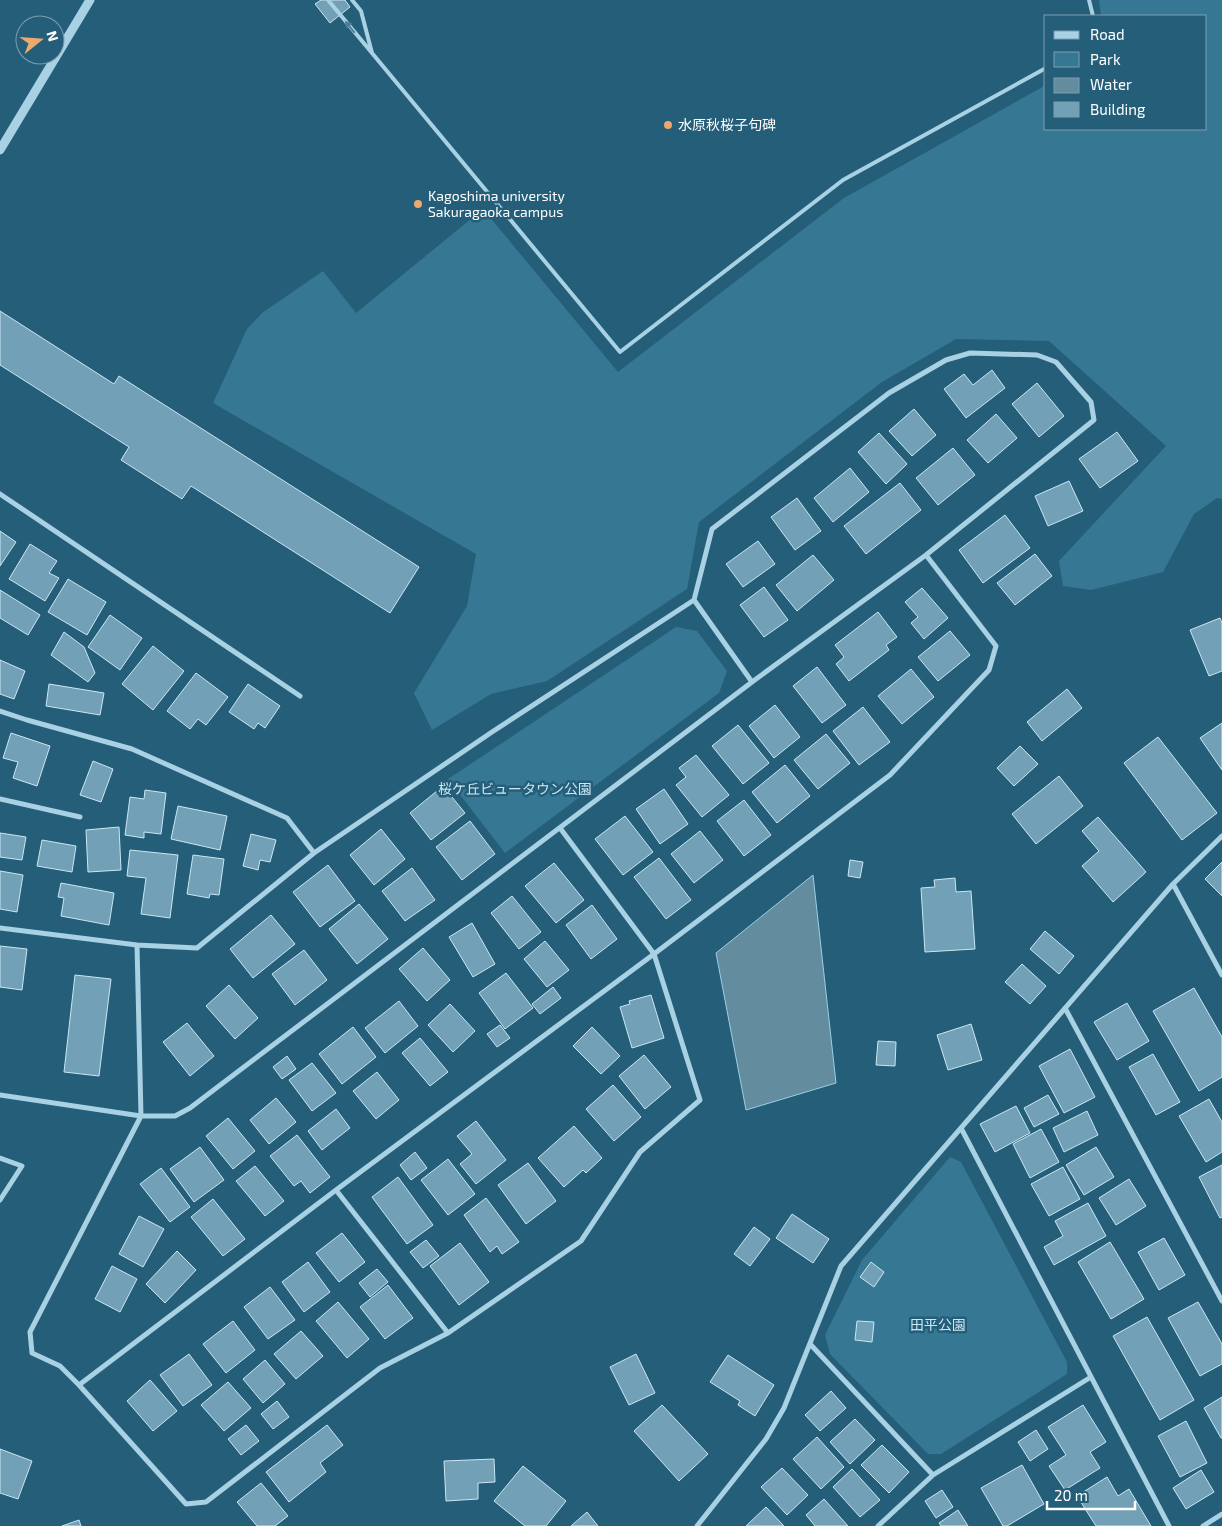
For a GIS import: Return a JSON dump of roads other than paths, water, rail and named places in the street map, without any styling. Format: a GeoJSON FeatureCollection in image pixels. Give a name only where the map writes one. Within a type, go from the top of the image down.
{"type":"FeatureCollection","features":[{"type":"Feature","properties":{"kind":"street"},"geometry":{"type":"LineString","coordinates":[[0,150],[90,0]]}},
{"type":"Feature","properties":{"kind":"street"},"geometry":{"type":"LineString","coordinates":[[0,928],[137,944],[197,948],[314,853],[492,732],[694,600],[712,529],[890,393],[946,360],[970,354],[1036,355],[1056,362],[1091,402],[1094,420],[926,555],[752,682],[190,1108],[175,1116],[141,1116],[0,1095]]}},
{"type":"Feature","properties":{"kind":"street"},"geometry":{"type":"LineString","coordinates":[[0,494],[300,696]]}},
{"type":"Feature","properties":{"kind":"street"},"geometry":{"type":"LineString","coordinates":[[79,1384],[890,775],[989,670],[996,646],[926,555]]}},
{"type":"Feature","properties":{"kind":"street"},"geometry":{"type":"LineString","coordinates":[[694,600],[752,682]]}},
{"type":"Feature","properties":{"kind":"street"},"geometry":{"type":"LineString","coordinates":[[0,711],[132,749],[287,818],[314,853]]}},
{"type":"Feature","properties":{"kind":"street"},"geometry":{"type":"LineString","coordinates":[[0,799],[80,817]]}},
{"type":"Feature","properties":{"kind":"street"},"geometry":{"type":"LineString","coordinates":[[137,944],[141,1116],[30,1332],[32,1353],[60,1366],[79,1384],[186,1504],[206,1502],[380,1368],[448,1333],[581,1241],[640,1152],[700,1100],[654,954],[560,828]]}},
{"type":"Feature","properties":{"kind":"street"},"geometry":{"type":"LineString","coordinates":[[696,1526],[766,1439],[784,1408],[841,1266],[1173,884],[1222,836]]}},
{"type":"Feature","properties":{"kind":"street"},"geometry":{"type":"LineString","coordinates":[[1173,884],[1222,975]]}},
{"type":"Feature","properties":{"kind":"street"},"geometry":{"type":"LineString","coordinates":[[1065,1008],[1222,1301]]}},
{"type":"Feature","properties":{"kind":"street"},"geometry":{"type":"LineString","coordinates":[[961,1128],[1169,1526]]}},
{"type":"Feature","properties":{"kind":"street"},"geometry":{"type":"LineString","coordinates":[[0,1158],[22,1166],[0,1200]]}},
{"type":"Feature","properties":{"kind":"street"},"geometry":{"type":"LineString","coordinates":[[336,1190],[448,1333]]}},
{"type":"Feature","properties":{"kind":"street"},"geometry":{"type":"LineString","coordinates":[[810,1344],[933,1475]]}},
{"type":"Feature","properties":{"kind":"street"},"geometry":{"type":"LineString","coordinates":[[878,1526],[933,1475],[1091,1377]]}},
{"type":"Feature","properties":{"kind":"street"},"geometry":{"type":"LineString","coordinates":[[1203,1526],[1222,1514]]}},
{"type":"Feature","properties":{"kind":"lane"},"geometry":{"type":"LineString","coordinates":[[328,0],[620,352],[843,180],[1044,69]]}},
{"type":"Feature","properties":{"kind":"lane"},"geometry":{"type":"LineString","coordinates":[[352,0],[361,11],[372,55]]}},
{"type":"Feature","properties":{"kind":"lane"},"geometry":{"type":"LineString","coordinates":[[1089,0],[1093,15]]}},
{"type":"Feature","properties":{"kind":"water"},"geometry":{"type":"Polygon","coordinates":[[[813,875],[836,1083],[746,1110],[716,953],[813,875]]]}},
{"type":"Feature","properties":{"kind":"place","name":"水原秋桜子句碑"},"geometry":{"type":"Point","coordinates":[668,125]}},
{"type":"Feature","properties":{"kind":"place","name":"Kagoshima university Sakuragaoka campus"},"geometry":{"type":"Point","coordinates":[418,204]}},
{"type":"Feature","properties":{"kind":"park label","name":"桜ケ丘ビュータウン公園"},"geometry":{"type":"Point","coordinates":[515,789]}},
{"type":"Feature","properties":{"kind":"park label","name":"田平公園"},"geometry":{"type":"Point","coordinates":[938,1325]}}]}
